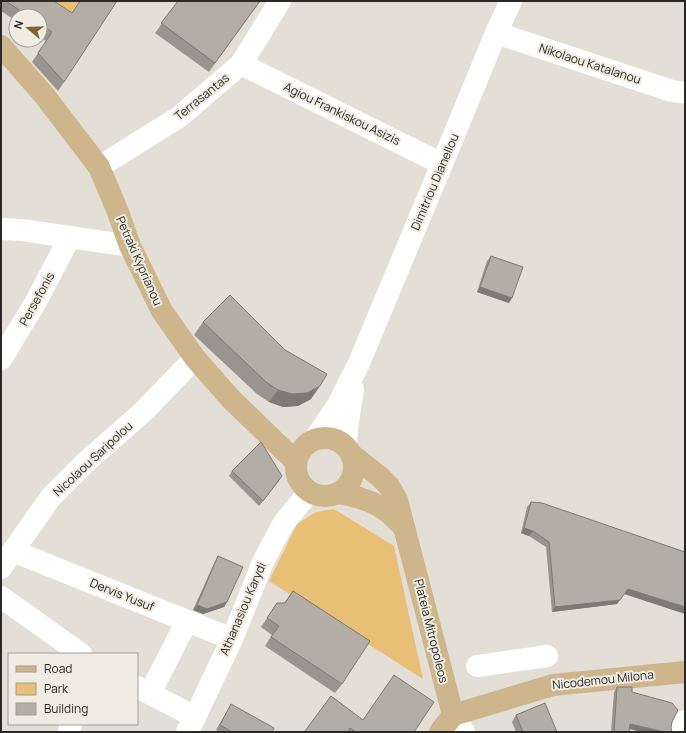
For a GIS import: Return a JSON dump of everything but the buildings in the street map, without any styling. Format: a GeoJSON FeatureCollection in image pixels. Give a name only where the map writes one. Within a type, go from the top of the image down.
{"type":"FeatureCollection","features":[{"type":"Feature","properties":{"kind":"main road","name":"Petraki Kyprianou"},"geometry":{"type":"LineString","coordinates":[[1,46],[44,95],[99,167],[118,212],[130,246],[162,311],[195,358],[231,399],[296,462]]}},
{"type":"Feature","properties":{"kind":"main road"},"geometry":{"type":"LineString","coordinates":[[332,438],[340,442],[349,451],[354,463],[354,471],[351,481],[345,489],[336,494],[327,496],[317,495],[309,492],[298,479],[296,462],[305,445],[314,440],[332,438]]}},
{"type":"Feature","properties":{"kind":"main road","name":"Plateia Mitropoleos"},"geometry":{"type":"LineString","coordinates":[[349,451],[389,486],[397,500],[459,723]]}},
{"type":"Feature","properties":{"kind":"main road"},"geometry":{"type":"LineString","coordinates":[[338,493],[356,497],[374,504],[387,512],[404,527]]}},
{"type":"Feature","properties":{"kind":"main road","name":"Nicodemou Milona"},"geometry":{"type":"LineString","coordinates":[[459,723],[553,685],[685,672]]}},
{"type":"Feature","properties":{"kind":"main road"},"geometry":{"type":"LineString","coordinates":[[440,732],[459,723]]}},
{"type":"Feature","properties":{"kind":"street","name":"Terrasantas"},"geometry":{"type":"LineString","coordinates":[[99,167],[179,117],[241,64],[280,1]]}},
{"type":"Feature","properties":{"kind":"street","name":"Dimitriou Dianellou"},"geometry":{"type":"LineString","coordinates":[[314,440],[338,405],[359,363],[496,33],[511,1]]}},
{"type":"Feature","properties":{"kind":"street","name":"Nikolaou Katalanou"},"geometry":{"type":"LineString","coordinates":[[496,33],[672,91],[685,93]]}},
{"type":"Feature","properties":{"kind":"street","name":"Agiou Frankiskou Asizis"},"geometry":{"type":"LineString","coordinates":[[241,64],[442,164]]}},
{"type":"Feature","properties":{"kind":"street"},"geometry":{"type":"LineString","coordinates":[[1,229],[22,230],[130,246]]}},
{"type":"Feature","properties":{"kind":"street","name":"Persefonis"},"geometry":{"type":"LineString","coordinates":[[1,359],[34,305],[70,237]]}},
{"type":"Feature","properties":{"kind":"street","name":"Nicolaou Saripolou"},"geometry":{"type":"LineString","coordinates":[[1,568],[51,497],[87,461],[143,412],[195,358]]}},
{"type":"Feature","properties":{"kind":"street","name":"Dimitriou Dianellou"},"geometry":{"type":"LineString","coordinates":[[349,451],[347,428],[359,363]]}},
{"type":"Feature","properties":{"kind":"street","name":"Athanasiou Karydi"},"geometry":{"type":"LineString","coordinates":[[191,725],[232,639],[263,562],[283,524],[309,492]]}},
{"type":"Feature","properties":{"kind":"street","name":"Dervis Yusuf"},"geometry":{"type":"LineString","coordinates":[[13,551],[232,639]]}},
{"type":"Feature","properties":{"kind":"street"},"geometry":{"type":"LineString","coordinates":[[1,597],[80,653]]}},
{"type":"Feature","properties":{"kind":"street"},"geometry":{"type":"LineString","coordinates":[[187,621],[143,690],[191,725]]}},
{"type":"Feature","properties":{"kind":"street"},"geometry":{"type":"LineString","coordinates":[[477,666],[547,656]]}},
{"type":"Feature","properties":{"kind":"street"},"geometry":{"type":"LineString","coordinates":[[680,732],[685,721]]}},
{"type":"Feature","properties":{"kind":"green space"},"geometry":{"type":"Polygon","coordinates":[[[34,1],[79,1],[65,22],[48,10],[48,8],[44,8],[34,1]]]}},
{"type":"Feature","properties":{"kind":"green space"},"geometry":{"type":"Polygon","coordinates":[[[334,509],[394,546],[423,679],[269,581],[297,524],[316,512],[334,509]]]}}]}
